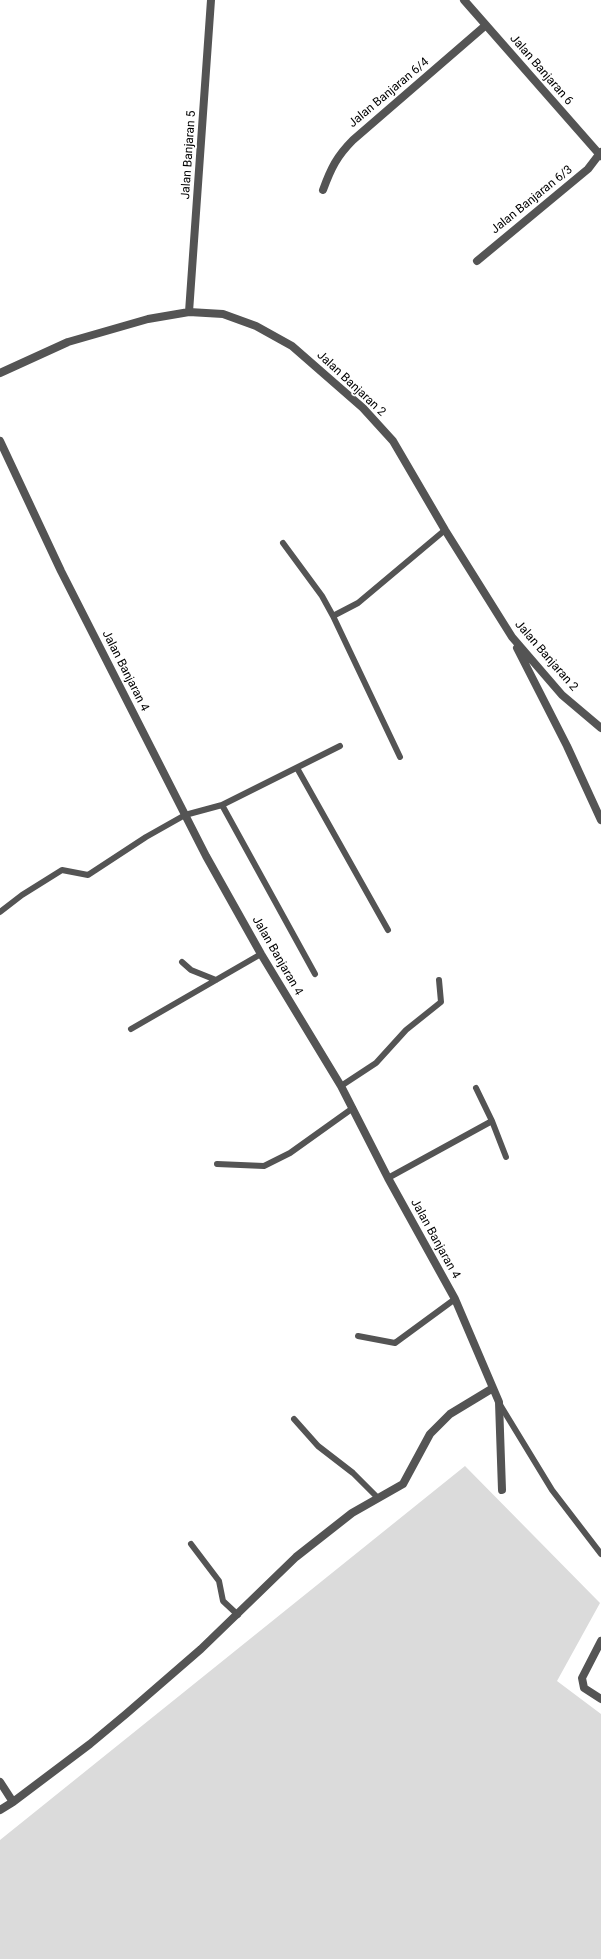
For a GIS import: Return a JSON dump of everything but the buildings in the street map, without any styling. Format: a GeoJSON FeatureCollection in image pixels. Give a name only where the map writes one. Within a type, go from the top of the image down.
{"type":"FeatureCollection","features":[{"type":"Feature","properties":{"kind":"street","name":"Jalan Banjaran 5"},"geometry":{"type":"LineString","coordinates":[[188,312],[211,0]]}},
{"type":"Feature","properties":{"kind":"street","name":"Jalan Banjaran 6"},"geometry":{"type":"LineString","coordinates":[[464,0],[600,154]]}},
{"type":"Feature","properties":{"kind":"street","name":"Jalan Banjaran 6/4"},"geometry":{"type":"LineString","coordinates":[[323,190],[332,165],[340,153],[353,140],[486,25]]}},
{"type":"Feature","properties":{"kind":"street","name":"Jalan Banjaran 6/3"},"geometry":{"type":"LineString","coordinates":[[477,261],[588,169],[600,154]]}},
{"type":"Feature","properties":{"kind":"street","name":"Jalan Banjaran 2"},"geometry":{"type":"LineString","coordinates":[[0,373],[68,342],[148,319],[188,312],[223,314],[256,326],[292,346],[363,408],[393,441],[445,530],[512,637],[562,695],[601,728]]}},
{"type":"Feature","properties":{"kind":"street","name":"Jalan Banjaran 4"},"geometry":{"type":"LineString","coordinates":[[0,441],[65,579],[206,856],[261,954],[341,1086],[388,1178],[455,1300],[499,1402],[502,1490]]}},
{"type":"Feature","properties":{"kind":"street"},"geometry":{"type":"LineString","coordinates":[[512,637],[567,746],[601,820]]}},
{"type":"Feature","properties":{"kind":"street"},"geometry":{"type":"LineString","coordinates":[[0,1810],[13,1802],[120,1719],[238,1614],[296,1557],[352,1513],[403,1484],[430,1434],[450,1414],[493,1388]]}},
{"type":"Feature","properties":{"kind":"street"},"geometry":{"type":"LineString","coordinates":[[601,1641],[582,1678],[584,1688],[601,1699]]}},
{"type":"Feature","properties":{"kind":"street"},"geometry":{"type":"LineString","coordinates":[[0,1782],[13,1802]]}},
{"type":"Feature","properties":{"kind":"lane"},"geometry":{"type":"LineString","coordinates":[[333,616],[358,603],[445,530]]}},
{"type":"Feature","properties":{"kind":"lane"},"geometry":{"type":"LineString","coordinates":[[284,543],[322,596],[333,616],[400,757]]}},
{"type":"Feature","properties":{"kind":"lane"},"geometry":{"type":"LineString","coordinates":[[0,912],[22,895],[62,870],[88,876],[146,837],[185,814],[222,805],[340,746]]}},
{"type":"Feature","properties":{"kind":"lane"},"geometry":{"type":"LineString","coordinates":[[297,768],[388,930]]}},
{"type":"Feature","properties":{"kind":"lane"},"geometry":{"type":"LineString","coordinates":[[222,805],[315,974]]}},
{"type":"Feature","properties":{"kind":"lane"},"geometry":{"type":"LineString","coordinates":[[131,1029],[261,954]]}},
{"type":"Feature","properties":{"kind":"lane"},"geometry":{"type":"LineString","coordinates":[[182,962],[191,970],[216,980]]}},
{"type":"Feature","properties":{"kind":"lane"},"geometry":{"type":"LineString","coordinates":[[341,1086],[376,1063],[406,1030],[441,1002],[439,980]]}},
{"type":"Feature","properties":{"kind":"lane"},"geometry":{"type":"LineString","coordinates":[[476,1088],[492,1121],[506,1157]]}},
{"type":"Feature","properties":{"kind":"lane"},"geometry":{"type":"LineString","coordinates":[[217,1164],[264,1166],[290,1153],[353,1108]]}},
{"type":"Feature","properties":{"kind":"lane"},"geometry":{"type":"LineString","coordinates":[[388,1178],[492,1121]]}},
{"type":"Feature","properties":{"kind":"lane"},"geometry":{"type":"LineString","coordinates":[[358,1336],[395,1343],[455,1300]]}},
{"type":"Feature","properties":{"kind":"lane"},"geometry":{"type":"LineString","coordinates":[[499,1402],[552,1490],[601,1554]]}},
{"type":"Feature","properties":{"kind":"lane"},"geometry":{"type":"LineString","coordinates":[[294,1419],[318,1446],[353,1473],[378,1498]]}},
{"type":"Feature","properties":{"kind":"lane"},"geometry":{"type":"LineString","coordinates":[[191,1544],[219,1581],[223,1601],[238,1614]]}},
{"type":"Feature","properties":{"kind":"shaded area"},"geometry":{"type":"Polygon","coordinates":[[[465,1466],[600,1603],[557,1681],[601,1714],[601,1959],[0,1959],[0,1840],[465,1466]]]}}]}
